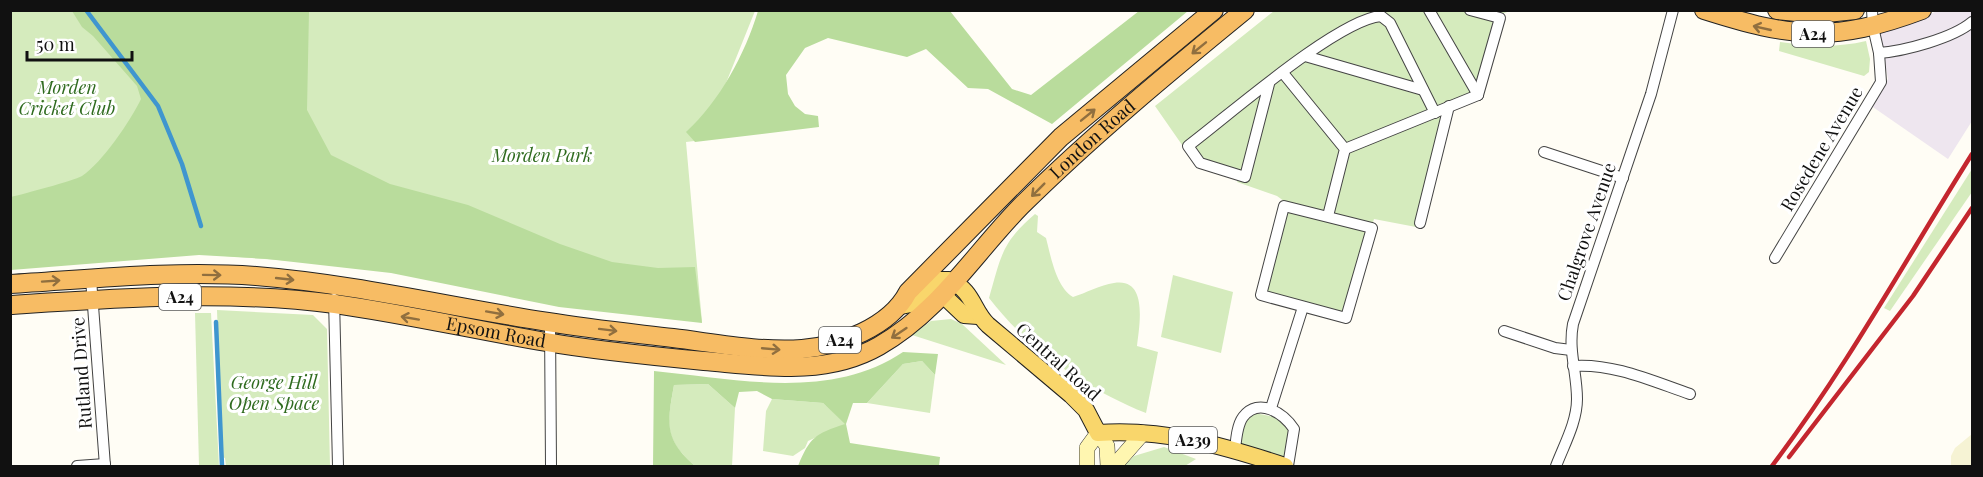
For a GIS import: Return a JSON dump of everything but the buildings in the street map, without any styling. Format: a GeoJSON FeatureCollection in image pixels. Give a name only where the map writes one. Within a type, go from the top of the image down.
{"type":"FeatureCollection","features":[{"type":"Feature","properties":{"kind":"highway","name":"London Road"},"geometry":{"type":"LineString","coordinates":[[938,261],[1060,137],[1214,10]]}},
{"type":"Feature","properties":{"kind":"highway","name":"London Road"},"geometry":{"type":"LineString","coordinates":[[945,286],[1068,160],[1111,121],[1245,10]]}},
{"type":"Feature","properties":{"kind":"highway","name":"A24"},"geometry":{"type":"LineString","coordinates":[[1704,10],[1752,26],[1802,34],[1835,33],[1873,19],[1922,10]]}},
{"type":"Feature","properties":{"kind":"highway","name":"A24"},"geometry":{"type":"LineString","coordinates":[[1777,10],[1817,14],[1855,10]]}},
{"type":"Feature","properties":{"kind":"highway"},"geometry":{"type":"LineString","coordinates":[[938,261],[945,286]]}},
{"type":"Feature","properties":{"kind":"highway","name":"Epsom Road"},"geometry":{"type":"LineString","coordinates":[[10,284],[190,274],[254,276],[334,284],[550,322],[778,350],[829,345],[858,333],[901,306],[908,292],[938,261]]}},
{"type":"Feature","properties":{"kind":"highway","name":"Epsom Road"},"geometry":{"type":"LineString","coordinates":[[10,305],[93,299],[258,298],[334,304],[551,343],[640,355],[780,367],[819,367],[848,361],[876,348],[921,317],[945,286]]}},
{"type":"Feature","properties":{"kind":"main road"},"geometry":{"type":"LineString","coordinates":[[901,306],[916,303],[945,286]]}},
{"type":"Feature","properties":{"kind":"main road","name":"Central Road"},"geometry":{"type":"LineString","coordinates":[[945,286],[964,315],[978,316],[1029,362],[1071,395],[1086,411],[1098,434]]}},
{"type":"Feature","properties":{"kind":"main road","name":"A239"},"geometry":{"type":"LineString","coordinates":[[1098,434],[1124,431],[1189,439],[1286,466]]}},
{"type":"Feature","properties":{"kind":"main road"},"geometry":{"type":"LineString","coordinates":[[1114,466],[1143,433]]}},
{"type":"Feature","properties":{"kind":"main road"},"geometry":{"type":"LineString","coordinates":[[1088,466],[1087,448],[1098,434],[1107,446],[1108,466]]}},
{"type":"Feature","properties":{"kind":"street"},"geometry":{"type":"LineString","coordinates":[[1429,10],[1478,95]]}},
{"type":"Feature","properties":{"kind":"street"},"geometry":{"type":"LineString","coordinates":[[1470,10],[1500,18],[1478,95]]}},
{"type":"Feature","properties":{"kind":"street","name":"Chalgrove Avenue"},"geometry":{"type":"LineString","coordinates":[[1556,466],[1574,417],[1577,400],[1570,350],[1573,324],[1651,94],[1673,10]]}},
{"type":"Feature","properties":{"kind":"street"},"geometry":{"type":"LineString","coordinates":[[1269,84],[1245,177],[1200,163],[1188,146],[1305,56],[1367,17],[1381,16],[1390,23],[1435,113]]}},
{"type":"Feature","properties":{"kind":"street","name":"Rosedene Avenue"},"geometry":{"type":"LineString","coordinates":[[1775,258],[1881,82],[1880,53],[1873,19]]}},
{"type":"Feature","properties":{"kind":"street"},"geometry":{"type":"LineString","coordinates":[[1880,53],[1910,48],[1950,34],[1972,22]]}},
{"type":"Feature","properties":{"kind":"street"},"geometry":{"type":"LineString","coordinates":[[1305,56],[1424,90]]}},
{"type":"Feature","properties":{"kind":"street"},"geometry":{"type":"LineString","coordinates":[[1284,73],[1345,149]]}},
{"type":"Feature","properties":{"kind":"street"},"geometry":{"type":"LineString","coordinates":[[1345,149],[1478,95]]}},
{"type":"Feature","properties":{"kind":"street"},"geometry":{"type":"LineString","coordinates":[[1420,223],[1449,106]]}},
{"type":"Feature","properties":{"kind":"street"},"geometry":{"type":"LineString","coordinates":[[1328,216],[1345,149]]}},
{"type":"Feature","properties":{"kind":"street"},"geometry":{"type":"LineString","coordinates":[[1544,152],[1623,178]]}},
{"type":"Feature","properties":{"kind":"street"},"geometry":{"type":"LineString","coordinates":[[1284,206],[1328,216],[1372,228],[1346,318],[1261,295],[1284,206]]}},
{"type":"Feature","properties":{"kind":"street","name":"Rutland Drive"},"geometry":{"type":"LineString","coordinates":[[91,279],[105,465]]}},
{"type":"Feature","properties":{"kind":"street"},"geometry":{"type":"LineString","coordinates":[[334,284],[338,466]]}},
{"type":"Feature","properties":{"kind":"street"},"geometry":{"type":"LineString","coordinates":[[1271,408],[1303,306]]}},
{"type":"Feature","properties":{"kind":"street"},"geometry":{"type":"LineString","coordinates":[[550,322],[551,466]]}},
{"type":"Feature","properties":{"kind":"street"},"geometry":{"type":"LineString","coordinates":[[1503,331],[1555,348],[1570,350]]}},
{"type":"Feature","properties":{"kind":"street"},"geometry":{"type":"LineString","coordinates":[[1573,366],[1593,365],[1614,369],[1690,393]]}},
{"type":"Feature","properties":{"kind":"street"},"geometry":{"type":"LineString","coordinates":[[1234,450],[1243,417],[1254,409],[1271,408],[1286,416],[1294,429],[1286,466]]}},
{"type":"Feature","properties":{"kind":"street"},"geometry":{"type":"LineString","coordinates":[[77,466],[105,465]]}},
{"type":"Feature","properties":{"kind":"shaded area"},"geometry":{"type":"Polygon","coordinates":[[[1937,11],[1972,11],[1972,121],[1948,159],[1870,105],[1888,79],[1879,32],[1918,20],[1937,11]]]}},
{"type":"Feature","properties":{"kind":"shaded area"},"geometry":{"type":"Polygon","coordinates":[[[1972,434],[1972,466],[1951,466],[1951,456],[1955,448],[1972,434]]]}},
{"type":"Feature","properties":{"kind":"green space","name":"Morden Park"},"geometry":{"type":"Polygon","coordinates":[[[10,11],[755,11],[703,140],[686,142],[702,322],[642,316],[390,272],[306,262],[197,254],[11,267],[10,11]]]}},
{"type":"Feature","properties":{"kind":"green space"},"geometry":{"type":"Polygon","coordinates":[[[72,11],[309,11],[307,110],[331,155],[390,184],[468,205],[560,244],[612,262],[658,268],[695,267],[702,323],[559,307],[391,273],[267,259],[199,255],[11,270],[11,197],[59,184],[82,176],[90,170],[115,140],[141,99],[137,86],[93,36],[82,27],[72,11]]]}},
{"type":"Feature","properties":{"kind":"green space"},"geometry":{"type":"Polygon","coordinates":[[[758,11],[950,11],[1012,89],[1031,95],[1139,11],[1188,11],[1052,124],[988,89],[968,88],[926,49],[907,57],[828,38],[805,48],[786,75],[788,94],[795,106],[805,114],[818,116],[819,127],[695,142],[686,132],[710,106],[730,76],[746,44],[758,11]]]}},
{"type":"Feature","properties":{"kind":"green space"},"geometry":{"type":"Polygon","coordinates":[[[1274,11],[1510,11],[1499,15],[1475,94],[1446,105],[1416,227],[1374,219],[1345,314],[1266,293],[1288,204],[1277,196],[1237,182],[1241,172],[1196,165],[1155,106],[1274,11]]]}},
{"type":"Feature","properties":{"kind":"green space"},"geometry":{"type":"Polygon","coordinates":[[[1866,41],[1870,59],[1869,72],[1864,76],[1779,51],[1780,42],[1823,46],[1866,41]]]}},
{"type":"Feature","properties":{"kind":"green space"},"geometry":{"type":"Polygon","coordinates":[[[1972,169],[1972,192],[1890,311],[1884,308],[1972,169]]]}},
{"type":"Feature","properties":{"kind":"green space"},"geometry":{"type":"Polygon","coordinates":[[[1035,214],[1038,216],[1037,232],[1046,238],[1058,279],[1073,297],[1114,283],[1125,283],[1133,288],[1137,295],[1140,316],[1137,346],[1158,352],[1146,413],[1102,392],[1060,366],[1022,335],[989,298],[1004,252],[1015,234],[1035,214]]]}},
{"type":"Feature","properties":{"kind":"green space"},"geometry":{"type":"Polygon","coordinates":[[[1173,275],[1233,292],[1221,353],[1161,337],[1173,275]]]}},
{"type":"Feature","properties":{"kind":"green space","name":"George Hill Open Space"},"geometry":{"type":"Polygon","coordinates":[[[217,310],[313,315],[327,329],[330,466],[226,466],[225,458],[222,457],[217,310]]]}},
{"type":"Feature","properties":{"kind":"green space"},"geometry":{"type":"Polygon","coordinates":[[[195,313],[211,313],[219,466],[199,466],[195,313]]]}},
{"type":"Feature","properties":{"kind":"green space"},"geometry":{"type":"Polygon","coordinates":[[[951,319],[962,324],[1006,365],[912,335],[931,321],[951,319]]]}},
{"type":"Feature","properties":{"kind":"green space"},"geometry":{"type":"Polygon","coordinates":[[[903,352],[938,354],[935,375],[922,361],[903,364],[867,403],[853,403],[846,424],[850,443],[940,457],[939,466],[798,466],[806,449],[815,438],[845,424],[823,403],[772,399],[757,391],[739,392],[735,408],[708,384],[674,385],[670,410],[669,421],[673,439],[695,466],[653,466],[654,371],[750,381],[814,382],[845,377],[875,367],[903,352]]]}},
{"type":"Feature","properties":{"kind":"green space"},"geometry":{"type":"Polygon","coordinates":[[[922,361],[935,375],[930,413],[867,403],[903,364],[922,361]]]}},
{"type":"Feature","properties":{"kind":"green space"},"geometry":{"type":"Polygon","coordinates":[[[708,384],[735,408],[732,466],[695,466],[672,439],[669,421],[674,385],[708,384]]]}},
{"type":"Feature","properties":{"kind":"green space"},"geometry":{"type":"Polygon","coordinates":[[[772,399],[823,403],[846,424],[808,441],[805,448],[793,456],[763,451],[766,411],[772,399]]]}},
{"type":"Feature","properties":{"kind":"green space"},"geometry":{"type":"Polygon","coordinates":[[[1255,413],[1284,419],[1291,430],[1283,462],[1238,448],[1247,418],[1255,413]]]}},
{"type":"Feature","properties":{"kind":"green space"},"geometry":{"type":"Polygon","coordinates":[[[1164,447],[1196,459],[1185,466],[1124,466],[1134,456],[1164,447]]]}},
{"type":"Feature","properties":{"kind":"waterway"},"geometry":{"type":"LineString","coordinates":[[86,10],[158,106],[182,164],[201,226]]}},
{"type":"Feature","properties":{"kind":"waterway"},"geometry":{"type":"LineString","coordinates":[[216,322],[222,466]]}},
{"type":"Feature","properties":{"kind":"railway"},"geometry":{"type":"LineString","coordinates":[[1772,466],[1826,390],[1972,154]]}},
{"type":"Feature","properties":{"kind":"railway"},"geometry":{"type":"LineString","coordinates":[[1789,457],[1913,296],[1972,208]]}},
{"type":"Feature","properties":{"kind":"park label","name":"Morden Cricket Club"},"geometry":{"type":"Point","coordinates":[67,98]}}]}
